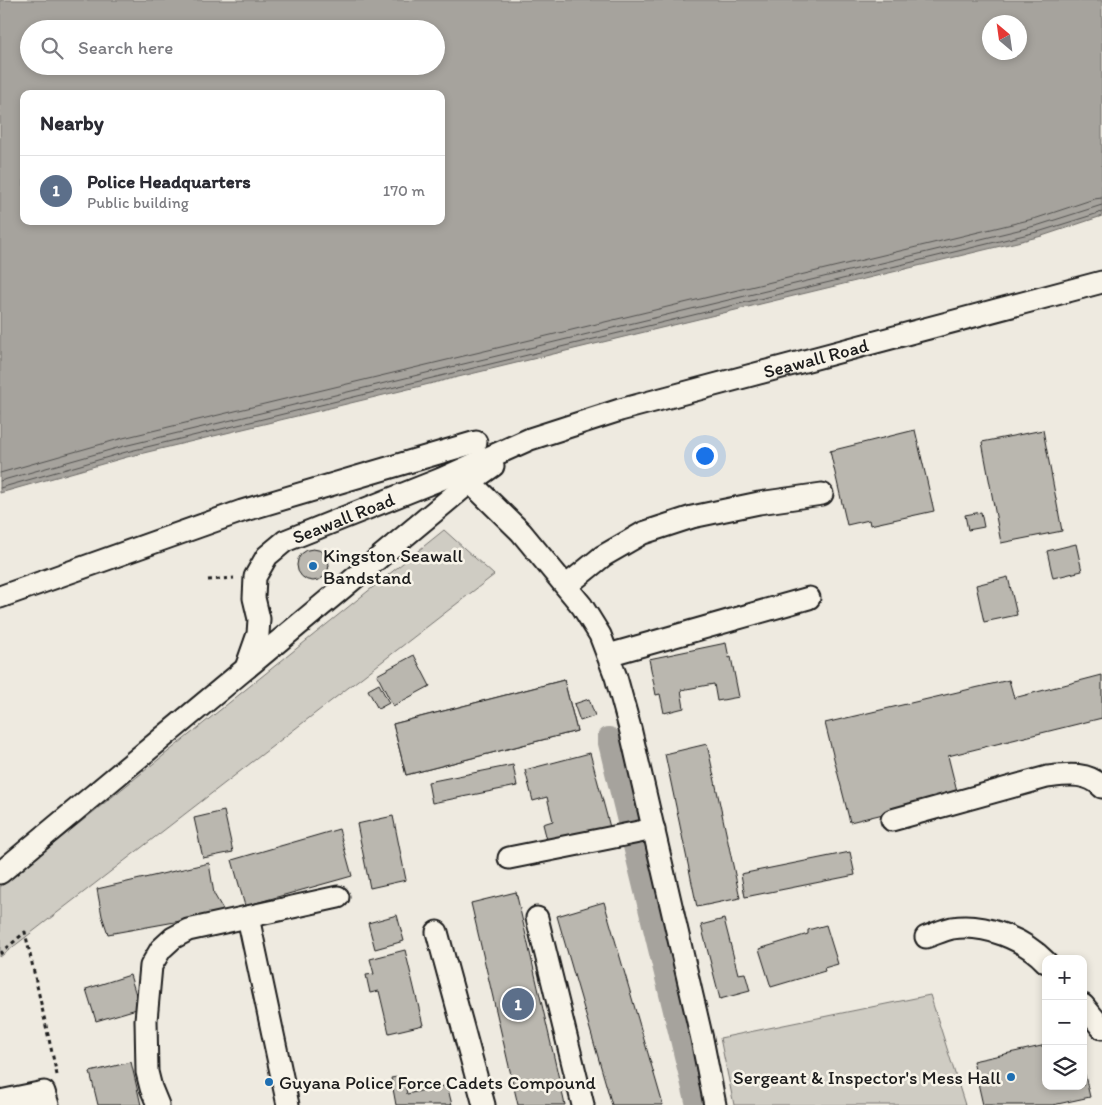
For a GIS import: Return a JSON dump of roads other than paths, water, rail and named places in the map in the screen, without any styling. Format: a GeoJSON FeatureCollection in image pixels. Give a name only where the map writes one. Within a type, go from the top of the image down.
{"type":"FeatureCollection","features":[{"type":"Feature","properties":{"kind":"street","name":"Seawall Road"},"geometry":{"type":"LineString","coordinates":[[246,668],[258,634],[259,620],[254,598],[255,577],[267,556],[285,541],[441,478],[530,439],[620,410],[1102,282]]}},
{"type":"Feature","properties":{"kind":"street","name":"Seawall Road"},"geometry":{"type":"LineString","coordinates":[[0,873],[470,482],[530,439]]}},
{"type":"Feature","properties":{"kind":"street"},"geometry":{"type":"LineString","coordinates":[[0,596],[242,510],[476,442]]}},
{"type":"Feature","properties":{"kind":"street"},"geometry":{"type":"LineString","coordinates":[[470,482],[521,532],[582,606],[600,635],[608,655],[630,728],[700,1029],[715,1105]]}},
{"type":"Feature","properties":{"kind":"street"},"geometry":{"type":"LineString","coordinates":[[566,586],[603,556],[643,533],[692,517],[759,503],[822,494]]}},
{"type":"Feature","properties":{"kind":"street"},"geometry":{"type":"LineString","coordinates":[[608,655],[809,598]]}},
{"type":"Feature","properties":{"kind":"street"},"geometry":{"type":"LineString","coordinates":[[892,820],[1046,777],[1068,774],[1084,776],[1102,787]]}},
{"type":"Feature","properties":{"kind":"street"},"geometry":{"type":"LineString","coordinates":[[509,858],[612,839],[654,829]]}},
{"type":"Feature","properties":{"kind":"street"},"geometry":{"type":"LineString","coordinates":[[158,1105],[147,1072],[146,1020],[151,966],[161,949],[173,938],[188,930],[338,897]]}},
{"type":"Feature","properties":{"kind":"street"},"geometry":{"type":"LineString","coordinates":[[248,916],[288,1105]]}},
{"type":"Feature","properties":{"kind":"street"},"geometry":{"type":"LineString","coordinates":[[537,918],[583,1105]]}},
{"type":"Feature","properties":{"kind":"street"},"geometry":{"type":"LineString","coordinates":[[926,937],[952,928],[971,927],[999,933],[1018,942],[1042,958]]}},
{"type":"Feature","properties":{"kind":"street"},"geometry":{"type":"LineString","coordinates":[[437,932],[484,1105]]}},
{"type":"Feature","properties":{"kind":"street"},"geometry":{"type":"LineString","coordinates":[[1087,1010],[1102,1028]]}},
{"type":"Feature","properties":{"kind":"street"},"geometry":{"type":"LineString","coordinates":[[0,1101],[44,1092],[48,1105]]}},
{"type":"Feature","properties":{"kind":"water"},"geometry":{"type":"Polygon","coordinates":[[[0,0],[1102,0],[1102,216],[1042,236],[127,457],[0,493],[0,0]]]}},
{"type":"Feature","properties":{"kind":"waterway"},"geometry":{"type":"LineString","coordinates":[[609,739],[698,1105]]}},
{"type":"Feature","properties":{"kind":"place","name":"Kingston Seawall Bandstand"},"geometry":{"type":"Point","coordinates":[313,566]}},
{"type":"Feature","properties":{"kind":"place","name":"Police Headquarters"},"geometry":{"type":"Point","coordinates":[518,1004]}},
{"type":"Feature","properties":{"kind":"place","name":"Sergeant & Inspector's Mess Hall"},"geometry":{"type":"Point","coordinates":[1011,1077]}},
{"type":"Feature","properties":{"kind":"place","name":"Guyana Police Force Cadets Compound"},"geometry":{"type":"Point","coordinates":[269,1082]}}]}
